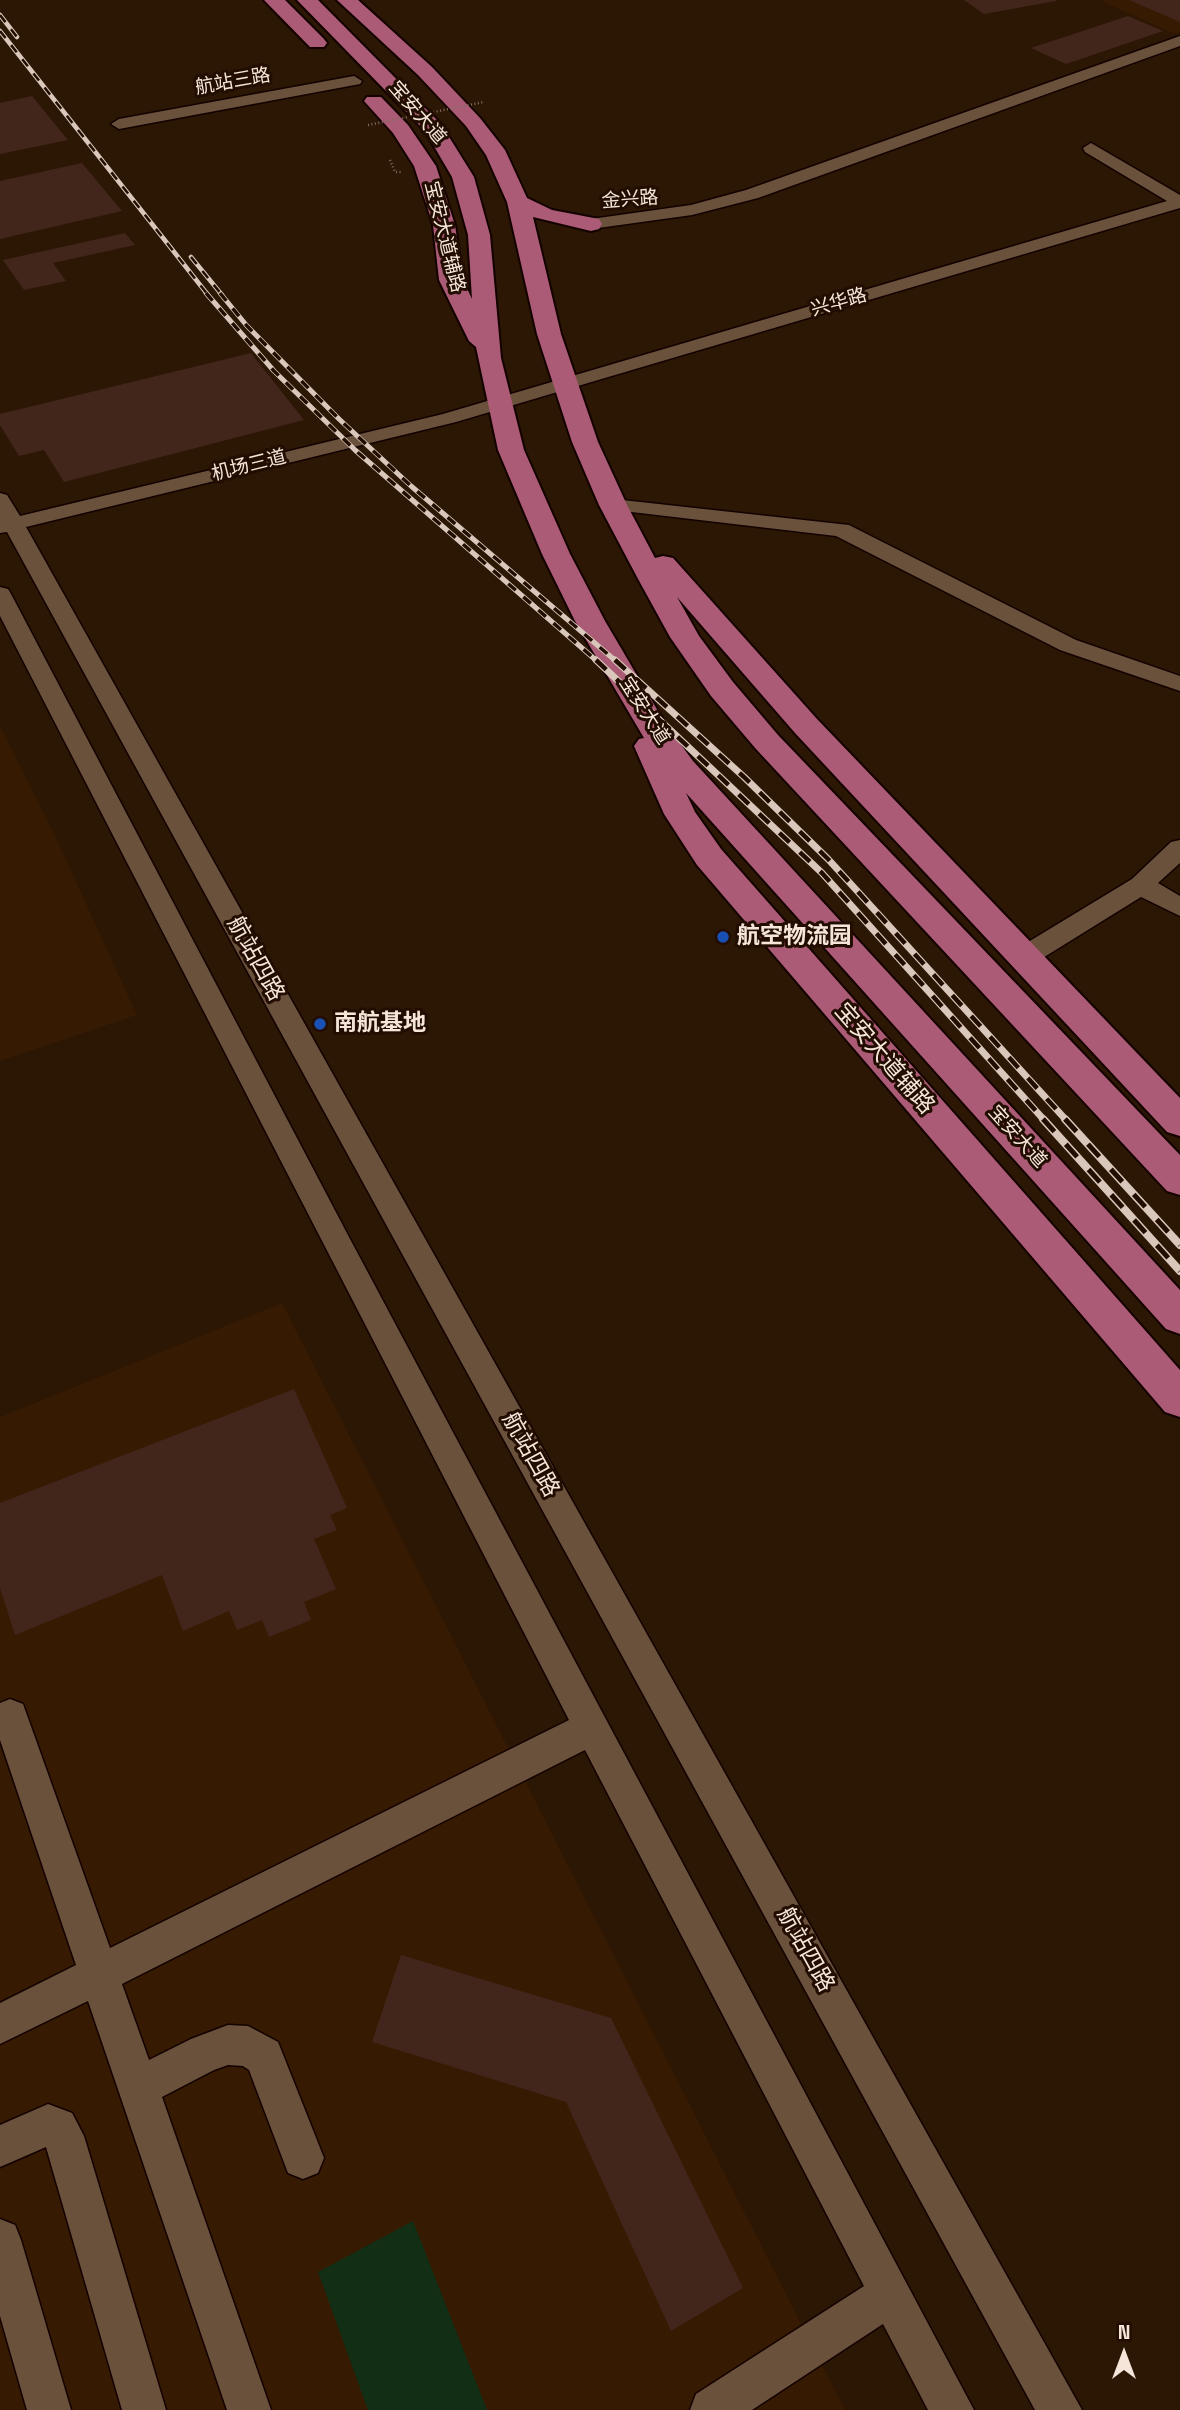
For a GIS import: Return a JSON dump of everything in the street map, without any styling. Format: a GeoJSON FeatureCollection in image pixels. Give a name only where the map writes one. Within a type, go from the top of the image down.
{"type":"FeatureCollection","features":[{"type":"Feature","properties":{"kind":"main road","name":"宝安大道辅路"},"geometry":{"type":"LineString","coordinates":[[274,0],[401,129],[425,166],[441,215],[449,252],[451,280],[489,358]]}},
{"type":"Feature","properties":{"kind":"main road","name":"宝安大道"},"geometry":{"type":"LineString","coordinates":[[307,0],[411,102],[449,150],[463,177],[479,235],[489,358],[511,450],[556,554],[629,691],[690,776],[1180,1317]]}},
{"type":"Feature","properties":{"kind":"main road","name":"宝安大道"},"geometry":{"type":"LineString","coordinates":[[347,0],[425,71],[473,122],[497,155],[518,202],[549,334],[585,442],[613,505],[685,637],[722,689],[776,751],[1180,1180]]}},
{"type":"Feature","properties":{"kind":"main road"},"geometry":{"type":"LineString","coordinates":[[518,202],[546,215],[591,224]]}},
{"type":"Feature","properties":{"kind":"main road"},"geometry":{"type":"LineString","coordinates":[[532,259],[553,240],[576,228],[591,224]]}},
{"type":"Feature","properties":{"kind":"main road"},"geometry":{"type":"LineString","coordinates":[[613,505],[806,726],[1180,1122]]}},
{"type":"Feature","properties":{"kind":"main road","name":"宝安大道辅路"},"geometry":{"type":"LineString","coordinates":[[629,691],[668,791],[709,857],[1180,1399]]}},
{"type":"Feature","properties":{"kind":"street","name":"金兴路"},"geometry":{"type":"LineString","coordinates":[[591,224],[692,210],[752,194],[1180,41]]}},
{"type":"Feature","properties":{"kind":"street","name":"金兴路"},"geometry":{"type":"LineString","coordinates":[[591,224],[713,212],[795,195],[1180,55]]}},
{"type":"Feature","properties":{"kind":"street","name":"航站三路"},"geometry":{"type":"LineString","coordinates":[[119,124],[355,81]]}},
{"type":"Feature","properties":{"kind":"street"},"geometry":{"type":"LineString","coordinates":[[1091,148],[1180,203]]}},
{"type":"Feature","properties":{"kind":"street","name":"兴华路"},"geometry":{"type":"LineString","coordinates":[[498,404],[1180,203]]}},
{"type":"Feature","properties":{"kind":"street","name":"机场三道"},"geometry":{"type":"LineString","coordinates":[[5,516],[498,404]]}},
{"type":"Feature","properties":{"kind":"street"},"geometry":{"type":"LineString","coordinates":[[613,505],[841,530],[1068,645],[1180,684]]}},
{"type":"Feature","properties":{"kind":"street","name":"航站四路"},"geometry":{"type":"LineString","coordinates":[[5,516],[1060,2410]]}},
{"type":"Feature","properties":{"kind":"street"},"geometry":{"type":"LineString","coordinates":[[0,594],[339,1248],[952,2410]]}},
{"type":"Feature","properties":{"kind":"street"},"geometry":{"type":"LineString","coordinates":[[1024,957],[1141,885],[1180,848]]}},
{"type":"Feature","properties":{"kind":"street"},"geometry":{"type":"LineString","coordinates":[[1141,885],[1180,907]]}},
{"type":"Feature","properties":{"kind":"street"},"geometry":{"type":"LineString","coordinates":[[10,1716],[249,2410]]}},
{"type":"Feature","properties":{"kind":"street"},"geometry":{"type":"LineString","coordinates":[[0,2024],[592,1727]]}},
{"type":"Feature","properties":{"kind":"street"},"geometry":{"type":"LineString","coordinates":[[138,2088],[205,2053],[228,2045],[248,2046],[264,2056],[303,2158]]}},
{"type":"Feature","properties":{"kind":"street"},"geometry":{"type":"LineString","coordinates":[[0,2146],[38,2127],[48,2125],[57,2128],[63,2136],[144,2410]]}},
{"type":"Feature","properties":{"kind":"street"},"geometry":{"type":"LineString","coordinates":[[0,2240],[48,2410]]}},
{"type":"Feature","properties":{"kind":"street"},"geometry":{"type":"LineString","coordinates":[[712,2410],[891,2294]]}},
{"type":"Feature","properties":{"kind":"path"},"geometry":{"type":"LineString","coordinates":[[368,125],[484,103]]}},
{"type":"Feature","properties":{"kind":"shaded area"},"geometry":{"type":"Polygon","coordinates":[[[1180,0],[1180,32],[1175,34],[1101,1],[1180,0]]]}},
{"type":"Feature","properties":{"kind":"shaded area"},"geometry":{"type":"Polygon","coordinates":[[[0,726],[58,842],[137,1015],[0,1061],[0,726]]]}},
{"type":"Feature","properties":{"kind":"shaded area"},"geometry":{"type":"Polygon","coordinates":[[[282,1303],[845,2410],[0,2410],[0,1417],[282,1303]]]}},
{"type":"Feature","properties":{"kind":"green space"},"geometry":{"type":"Polygon","coordinates":[[[413,2221],[487,2410],[368,2410],[318,2272],[413,2221]]]}},
{"type":"Feature","properties":{"kind":"building"},"geometry":{"type":"Polygon","coordinates":[[[964,0],[1056,0],[1056,1],[984,14],[964,0]]]}},
{"type":"Feature","properties":{"kind":"building"},"geometry":{"type":"Polygon","coordinates":[[[1129,0],[1180,0],[1180,22],[1129,0]]]}},
{"type":"Feature","properties":{"kind":"building"},"geometry":{"type":"Polygon","coordinates":[[[1128,16],[1163,31],[1066,64],[1031,48],[1128,16]]]}},
{"type":"Feature","properties":{"kind":"building"},"geometry":{"type":"Polygon","coordinates":[[[32,96],[68,140],[0,154],[0,103],[32,96]]]}},
{"type":"Feature","properties":{"kind":"building"},"geometry":{"type":"Polygon","coordinates":[[[82,163],[122,211],[0,239],[0,181],[82,163]]]}},
{"type":"Feature","properties":{"kind":"building"},"geometry":{"type":"Polygon","coordinates":[[[125,233],[135,245],[53,263],[66,281],[24,290],[3,260],[125,233]]]}},
{"type":"Feature","properties":{"kind":"building"},"geometry":{"type":"Polygon","coordinates":[[[251,353],[304,420],[64,482],[44,450],[19,456],[0,425],[0,414],[251,353]]]}},
{"type":"Feature","properties":{"kind":"building"},"geometry":{"type":"Polygon","coordinates":[[[294,1389],[347,1508],[330,1515],[337,1530],[314,1539],[336,1589],[304,1602],[311,1620],[269,1637],[262,1620],[237,1630],[229,1611],[183,1631],[162,1575],[15,1635],[0,1588],[0,1503],[294,1389]]]}},
{"type":"Feature","properties":{"kind":"building"},"geometry":{"type":"Polygon","coordinates":[[[401,1955],[611,2018],[743,2288],[671,2331],[566,2102],[372,2042],[401,1955]]]}},
{"type":"Feature","properties":{"kind":"railway"},"geometry":{"type":"LineString","coordinates":[[0,15],[17,37]]}},
{"type":"Feature","properties":{"kind":"railway"},"geometry":{"type":"LineString","coordinates":[[0,31],[208,295]]}},
{"type":"Feature","properties":{"kind":"railway"},"geometry":{"type":"LineString","coordinates":[[191,257],[222,295]]}},
{"type":"Feature","properties":{"kind":"railway"},"geometry":{"type":"LineString","coordinates":[[206,293],[274,371],[355,450],[598,662]]}},
{"type":"Feature","properties":{"kind":"railway"},"geometry":{"type":"LineString","coordinates":[[220,293],[247,326],[339,419],[411,486],[617,662]]}},
{"type":"Feature","properties":{"kind":"railway"},"geometry":{"type":"LineString","coordinates":[[596,660],[822,873],[1045,1121]]}},
{"type":"Feature","properties":{"kind":"railway"},"geometry":{"type":"LineString","coordinates":[[615,660],[744,777],[828,859],[1067,1121]]}},
{"type":"Feature","properties":{"kind":"railway"},"geometry":{"type":"LineString","coordinates":[[1043,1119],[1180,1271]]}},
{"type":"Feature","properties":{"kind":"railway"},"geometry":{"type":"LineString","coordinates":[[1065,1119],[1180,1245]]}},
{"type":"Feature","properties":{"kind":"place","name":"航空物流园"},"geometry":{"type":"Point","coordinates":[723,937]}},
{"type":"Feature","properties":{"kind":"place","name":"南航基地"},"geometry":{"type":"Point","coordinates":[320,1024]}}]}
